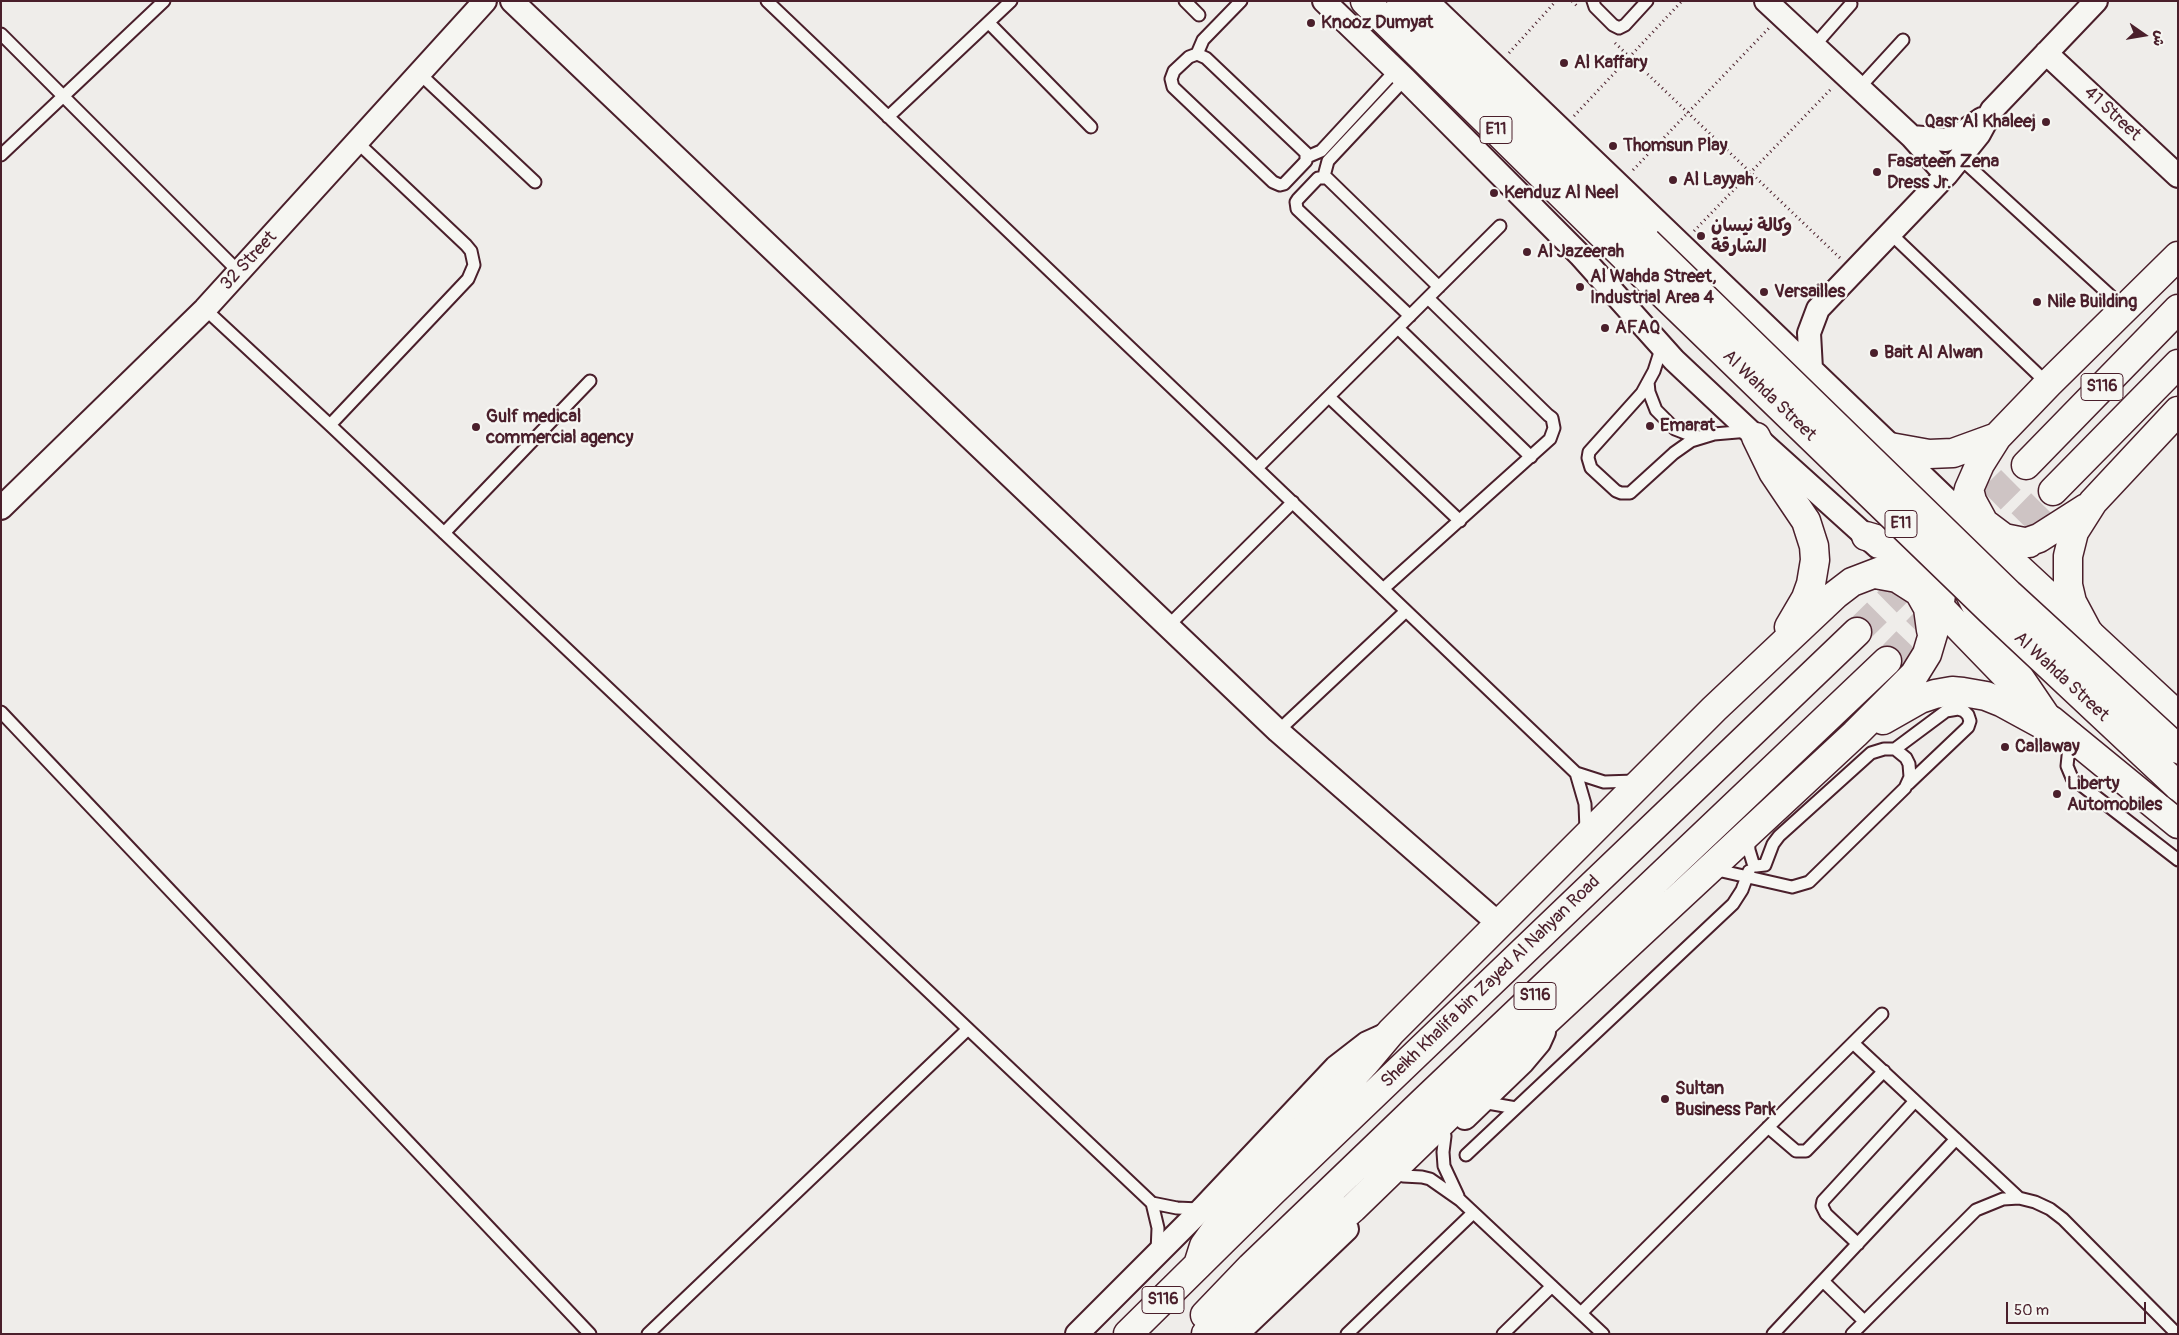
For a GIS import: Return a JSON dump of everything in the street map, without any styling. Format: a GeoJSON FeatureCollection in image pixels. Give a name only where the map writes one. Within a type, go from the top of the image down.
{"type":"FeatureCollection","features":[{"type":"Feature","properties":{"kind":"main road","name":"Al Wahda Street"},"geometry":{"type":"LineString","coordinates":[[1366,1],[2178,749]]}},
{"type":"Feature","properties":{"kind":"main road","name":"Al Wahda Street"},"geometry":{"type":"LineString","coordinates":[[1401,1],[1637,251],[1991,611],[2178,786]]}},
{"type":"Feature","properties":{"kind":"main road"},"geometry":{"type":"LineString","coordinates":[[1206,1334],[1353,1208],[1548,1019],[1855,734],[1914,675],[1927,654],[1969,489],[1980,464],[1997,437],[2178,256]]}},
{"type":"Feature","properties":{"kind":"main road","name":"S116"},"geometry":{"type":"LineString","coordinates":[[2026,465],[2178,309]]}},
{"type":"Feature","properties":{"kind":"main road","name":"S116"},"geometry":{"type":"LineString","coordinates":[[2053,491],[2178,364]]}},
{"type":"Feature","properties":{"kind":"main road"},"geometry":{"type":"LineString","coordinates":[[1198,1265],[1207,1240],[1232,1207],[1365,1063],[1391,1032],[1777,648],[1845,586],[1871,573],[1899,566],[1999,552],[2029,543],[2072,519],[2093,502],[2167,432],[2178,411]]}},
{"type":"Feature","properties":{"kind":"main road"},"geometry":{"type":"LineString","coordinates":[[1752,434],[1773,472],[1806,521],[1814,546],[1814,572],[1808,591],[1777,648]]}},
{"type":"Feature","properties":{"kind":"main road"},"geometry":{"type":"LineString","coordinates":[[1890,447],[1929,454],[1953,453],[1997,437]]}},
{"type":"Feature","properties":{"kind":"main road"},"geometry":{"type":"LineString","coordinates":[[1890,447],[1918,489],[1934,519],[1951,560],[1982,619],[2045,714]]}},
{"type":"Feature","properties":{"kind":"main road"},"geometry":{"type":"LineString","coordinates":[[1969,489],[1972,501],[1984,523],[2004,538],[2029,543]]}},
{"type":"Feature","properties":{"kind":"main road"},"geometry":{"type":"LineString","coordinates":[[2089,633],[2072,602],[2067,568],[2074,532],[2093,502]]}},
{"type":"Feature","properties":{"kind":"main road"},"geometry":{"type":"LineString","coordinates":[[1962,514],[1999,552],[2178,716]]}},
{"type":"Feature","properties":{"kind":"main road"},"geometry":{"type":"LineString","coordinates":[[1866,536],[1951,560],[2008,588],[2089,633]]}},
{"type":"Feature","properties":{"kind":"main road"},"geometry":{"type":"LineString","coordinates":[[1899,566],[2045,714],[2178,824]]}},
{"type":"Feature","properties":{"kind":"main road"},"geometry":{"type":"LineString","coordinates":[[1871,573],[1896,578],[1918,592],[1928,608],[1931,637]]}},
{"type":"Feature","properties":{"kind":"main road","name":"Sheikh Khalifa bin Zayed Al Nahyan Road"},"geometry":{"type":"LineString","coordinates":[[1128,1334],[1857,632]]}},
{"type":"Feature","properties":{"kind":"main road","name":"S116"},"geometry":{"type":"LineString","coordinates":[[1187,1334],[1252,1267],[1345,1177],[1886,661]]}},
{"type":"Feature","properties":{"kind":"main road"},"geometry":{"type":"LineString","coordinates":[[1855,734],[1920,699],[1952,691],[1986,696],[2018,710],[2045,726],[2070,736]]}},
{"type":"Feature","properties":{"kind":"street","name":"32 Street"},"geometry":{"type":"LineString","coordinates":[[2,506],[205,309],[358,143],[485,1]]}},
{"type":"Feature","properties":{"kind":"street"},"geometry":{"type":"LineString","coordinates":[[512,1],[1278,731],[1499,924]]}},
{"type":"Feature","properties":{"kind":"street"},"geometry":{"type":"LineString","coordinates":[[1324,1],[1400,74],[1580,254],[1662,346],[1752,434],[1899,566]]}},
{"type":"Feature","properties":{"kind":"street"},"geometry":{"type":"LineString","coordinates":[[1427,1],[1962,514]]}},
{"type":"Feature","properties":{"kind":"street"},"geometry":{"type":"LineString","coordinates":[[1912,138],[1939,141],[1953,138],[1975,126],[2096,1]]}},
{"type":"Feature","properties":{"kind":"street"},"geometry":{"type":"LineString","coordinates":[[1774,8],[1912,138],[1953,166]]}},
{"type":"Feature","properties":{"kind":"street","name":"41 Street"},"geometry":{"type":"LineString","coordinates":[[2046,53],[2178,176]]}},
{"type":"Feature","properties":{"kind":"street"},"geometry":{"type":"LineString","coordinates":[[1811,369],[1809,333],[1818,309],[1953,166],[1979,134],[1992,110]]}},
{"type":"Feature","properties":{"kind":"street"},"geometry":{"type":"LineString","coordinates":[[1237,1334],[1532,1053],[1542,1037],[1548,1019]]}},
{"type":"Feature","properties":{"kind":"street"},"geometry":{"type":"LineString","coordinates":[[1077,1334],[1202,1209],[1336,1067],[1367,1043],[1391,1032]]}},
{"type":"Feature","properties":{"kind":"lane"},"geometry":{"type":"LineString","coordinates":[[1,155],[164,1]]}},
{"type":"Feature","properties":{"kind":"lane"},"geometry":{"type":"LineString","coordinates":[[767,1],[1576,773],[1604,782],[1625,782],[1647,777]]}},
{"type":"Feature","properties":{"kind":"lane"},"geometry":{"type":"LineString","coordinates":[[888,117],[1011,1]]}},
{"type":"Feature","properties":{"kind":"lane"},"geometry":{"type":"LineString","coordinates":[[1185,1],[1199,15]]}},
{"type":"Feature","properties":{"kind":"lane"},"geometry":{"type":"LineString","coordinates":[[1197,54],[1203,40],[1241,1]]}},
{"type":"Feature","properties":{"kind":"lane"},"geometry":{"type":"LineString","coordinates":[[1593,1],[1595,7],[1613,25],[1619,28],[1625,25],[1647,1]]}},
{"type":"Feature","properties":{"kind":"lane"},"geometry":{"type":"LineString","coordinates":[[1814,46],[1851,4]]}},
{"type":"Feature","properties":{"kind":"lane"},"geometry":{"type":"LineString","coordinates":[[988,23],[1091,127]]}},
{"type":"Feature","properties":{"kind":"lane"},"geometry":{"type":"LineString","coordinates":[[1,34],[239,272]]}},
{"type":"Feature","properties":{"kind":"lane"},"geometry":{"type":"LineString","coordinates":[[1852,81],[1903,40]]}},
{"type":"Feature","properties":{"kind":"lane"},"geometry":{"type":"LineString","coordinates":[[1307,157],[1304,151],[1206,58],[1197,54],[1189,57],[1174,71],[1171,79],[1173,87],[1273,182],[1280,185],[1284,184],[1306,161],[1307,157],[1321,151],[1400,74]]}},
{"type":"Feature","properties":{"kind":"lane"},"geometry":{"type":"LineString","coordinates":[[420,74],[535,182]]}},
{"type":"Feature","properties":{"kind":"lane"},"geometry":{"type":"LineString","coordinates":[[1324,176],[1328,161],[1400,74]]}},
{"type":"Feature","properties":{"kind":"lane"},"geometry":{"type":"LineString","coordinates":[[330,425],[468,279],[474,265],[474,258],[466,245],[358,143]]}},
{"type":"Feature","properties":{"kind":"lane"},"geometry":{"type":"LineString","coordinates":[[1953,166],[2124,309]]}},
{"type":"Feature","properties":{"kind":"lane"},"geometry":{"type":"LineString","coordinates":[[1324,176],[1439,286]]}},
{"type":"Feature","properties":{"kind":"lane"},"geometry":{"type":"LineString","coordinates":[[1324,176],[1318,178],[1298,198],[1296,202],[1297,209],[1410,316]]}},
{"type":"Feature","properties":{"kind":"lane"},"geometry":{"type":"LineString","coordinates":[[1257,468],[1500,226]]}},
{"type":"Feature","properties":{"kind":"lane"},"geometry":{"type":"LineString","coordinates":[[1890,233],[2048,384]]}},
{"type":"Feature","properties":{"kind":"lane"},"geometry":{"type":"LineString","coordinates":[[1384,589],[1531,457],[1553,434],[1554,423],[1552,418],[1428,298]]}},
{"type":"Feature","properties":{"kind":"lane"},"geometry":{"type":"LineString","coordinates":[[205,309],[1152,1203],[1177,1208],[1202,1209]]}},
{"type":"Feature","properties":{"kind":"lane"},"geometry":{"type":"LineString","coordinates":[[1398,328],[1531,457]]}},
{"type":"Feature","properties":{"kind":"lane"},"geometry":{"type":"LineString","coordinates":[[1662,346],[1648,382],[1634,403],[1592,447],[1588,458],[1591,468],[1616,491],[1630,493],[1678,450],[1702,437]]}},
{"type":"Feature","properties":{"kind":"lane"},"geometry":{"type":"LineString","coordinates":[[444,533],[590,381]]}},
{"type":"Feature","properties":{"kind":"lane"},"geometry":{"type":"LineString","coordinates":[[1648,382],[1649,392],[1656,410],[1675,428],[1693,436],[1702,437],[1752,434]]}},
{"type":"Feature","properties":{"kind":"lane"},"geometry":{"type":"LineString","coordinates":[[1329,397],[1460,521]]}},
{"type":"Feature","properties":{"kind":"lane"},"geometry":{"type":"LineString","coordinates":[[1168,626],[1293,502]]}},
{"type":"Feature","properties":{"kind":"lane"},"geometry":{"type":"LineString","coordinates":[[1278,731],[1406,611]]}},
{"type":"Feature","properties":{"kind":"lane"},"geometry":{"type":"LineString","coordinates":[[1709,869],[1792,886],[1809,882],[1968,727],[1970,721],[1968,716],[1964,711],[1958,709],[1946,711],[1895,749]]}},
{"type":"Feature","properties":{"kind":"lane"},"geometry":{"type":"LineString","coordinates":[[1,712],[590,1334]]}},
{"type":"Feature","properties":{"kind":"lane"},"geometry":{"type":"LineString","coordinates":[[2070,736],[2067,766],[2072,778],[2178,860]]}},
{"type":"Feature","properties":{"kind":"lane"},"geometry":{"type":"LineString","coordinates":[[1752,863],[1756,866],[1765,865],[1773,844],[1779,836],[1871,753],[1884,748],[1895,749],[1909,764],[1911,770],[1908,784]]}},
{"type":"Feature","properties":{"kind":"lane"},"geometry":{"type":"LineString","coordinates":[[1576,773],[1585,804],[1586,836]]}},
{"type":"Feature","properties":{"kind":"lane"},"geometry":{"type":"LineString","coordinates":[[1466,1155],[1733,904],[1752,863],[1748,832]]}},
{"type":"Feature","properties":{"kind":"lane"},"geometry":{"type":"LineString","coordinates":[[1581,1313],[1882,1014]]}},
{"type":"Feature","properties":{"kind":"lane"},"geometry":{"type":"LineString","coordinates":[[648,1334],[968,1030]]}},
{"type":"Feature","properties":{"kind":"lane"},"geometry":{"type":"LineString","coordinates":[[1853,1043],[2019,1198]]}},
{"type":"Feature","properties":{"kind":"lane"},"geometry":{"type":"LineString","coordinates":[[1768,1127],[1796,1151],[1806,1151],[1884,1072]]}},
{"type":"Feature","properties":{"kind":"lane"},"geometry":{"type":"LineString","coordinates":[[1858,1244],[1826,1214],[1822,1206],[1823,1201],[1915,1101]]}},
{"type":"Feature","properties":{"kind":"lane"},"geometry":{"type":"LineString","coordinates":[[1482,1102],[1516,1108]]}},
{"type":"Feature","properties":{"kind":"lane"},"geometry":{"type":"LineString","coordinates":[[1445,1136],[1444,1166],[1460,1200]]}},
{"type":"Feature","properties":{"kind":"lane"},"geometry":{"type":"LineString","coordinates":[[1773,1334],[1956,1139]]}},
{"type":"Feature","properties":{"kind":"lane"},"geometry":{"type":"LineString","coordinates":[[1403,1176],[1422,1177],[1430,1180],[1460,1200],[1602,1334]]}},
{"type":"Feature","properties":{"kind":"lane"},"geometry":{"type":"LineString","coordinates":[[1852,1334],[1976,1210],[2003,1199],[2019,1198],[2043,1205],[2063,1219],[2177,1334]]}},
{"type":"Feature","properties":{"kind":"lane"},"geometry":{"type":"LineString","coordinates":[[1152,1203],[1158,1228],[1157,1254]]}},
{"type":"Feature","properties":{"kind":"lane"},"geometry":{"type":"LineString","coordinates":[[1347,1334],[1473,1213]]}},
{"type":"Feature","properties":{"kind":"lane"},"geometry":{"type":"LineString","coordinates":[[1823,1281],[1864,1321]]}},
{"type":"Feature","properties":{"kind":"lane"},"geometry":{"type":"LineString","coordinates":[[1503,1334],[1552,1286]]}},
{"type":"Feature","properties":{"kind":"path"},"geometry":{"type":"LineString","coordinates":[[1496,68],[1556,1]]}},
{"type":"Feature","properties":{"kind":"path"},"geometry":{"type":"LineString","coordinates":[[1572,1],[1579,8]]}},
{"type":"Feature","properties":{"kind":"path"},"geometry":{"type":"LineString","coordinates":[[1561,130],[1682,1]]}},
{"type":"Feature","properties":{"kind":"path"},"geometry":{"type":"LineString","coordinates":[[1619,185],[1688,113],[1774,8]]}},
{"type":"Feature","properties":{"kind":"path"},"geometry":{"type":"LineString","coordinates":[[1608,36],[1854,270]]}},
{"type":"Feature","properties":{"kind":"path"},"geometry":{"type":"LineString","coordinates":[[1681,244],[1751,172],[1852,81]]}},
{"type":"Feature","properties":{"kind":"tunnel"},"geometry":{"type":"LineString","coordinates":[[1961,529],[2026,465]]}},
{"type":"Feature","properties":{"kind":"tunnel"},"geometry":{"type":"LineString","coordinates":[[1992,553],[2053,491]]}},
{"type":"Feature","properties":{"kind":"tunnel"},"geometry":{"type":"LineString","coordinates":[[1857,632],[1922,568]]}},
{"type":"Feature","properties":{"kind":"tunnel"},"geometry":{"type":"LineString","coordinates":[[1887,661],[1943,603]]}},
{"type":"Feature","properties":{"kind":"place","name":"Knooz Dumyat"},"geometry":{"type":"Point","coordinates":[1311,23]}},
{"type":"Feature","properties":{"kind":"place","name":"Al Kaffary"},"geometry":{"type":"Point","coordinates":[1564,63]}},
{"type":"Feature","properties":{"kind":"place","name":"Qasr Al Khaleej"},"geometry":{"type":"Point","coordinates":[2046,122]}},
{"type":"Feature","properties":{"kind":"place","name":"Thomsun Play"},"geometry":{"type":"Point","coordinates":[1613,146]}},
{"type":"Feature","properties":{"kind":"place","name":"Fasateen Zena Dress Jr."},"geometry":{"type":"Point","coordinates":[1877,172]}},
{"type":"Feature","properties":{"kind":"place","name":"Al Layyah"},"geometry":{"type":"Point","coordinates":[1673,180]}},
{"type":"Feature","properties":{"kind":"place","name":"Kenduz Al Neel"},"geometry":{"type":"Point","coordinates":[1494,193]}},
{"type":"Feature","properties":{"kind":"place","name":"وكالة نيسان الشارقة"},"geometry":{"type":"Point","coordinates":[1701,236]}},
{"type":"Feature","properties":{"kind":"place","name":"Al Jazeerah"},"geometry":{"type":"Point","coordinates":[1527,252]}},
{"type":"Feature","properties":{"kind":"place","name":"Al Wahda Street, Industrial Area 4"},"geometry":{"type":"Point","coordinates":[1580,287]}},
{"type":"Feature","properties":{"kind":"place","name":"Versailles"},"geometry":{"type":"Point","coordinates":[1764,292]}},
{"type":"Feature","properties":{"kind":"place","name":"Nile Building"},"geometry":{"type":"Point","coordinates":[2037,302]}},
{"type":"Feature","properties":{"kind":"place","name":"AFAQ"},"geometry":{"type":"Point","coordinates":[1605,328]}},
{"type":"Feature","properties":{"kind":"place","name":"Bait Al Alwan"},"geometry":{"type":"Point","coordinates":[1874,353]}},
{"type":"Feature","properties":{"kind":"place","name":"Emarat"},"geometry":{"type":"Point","coordinates":[1650,426]}},
{"type":"Feature","properties":{"kind":"place","name":"Gulf medical commercial agency"},"geometry":{"type":"Point","coordinates":[476,427]}},
{"type":"Feature","properties":{"kind":"place","name":"Callaway"},"geometry":{"type":"Point","coordinates":[2005,747]}},
{"type":"Feature","properties":{"kind":"place","name":"Liberty Automobiles"},"geometry":{"type":"Point","coordinates":[2057,794]}},
{"type":"Feature","properties":{"kind":"place","name":"Sultan Business Park"},"geometry":{"type":"Point","coordinates":[1665,1099]}}]}
